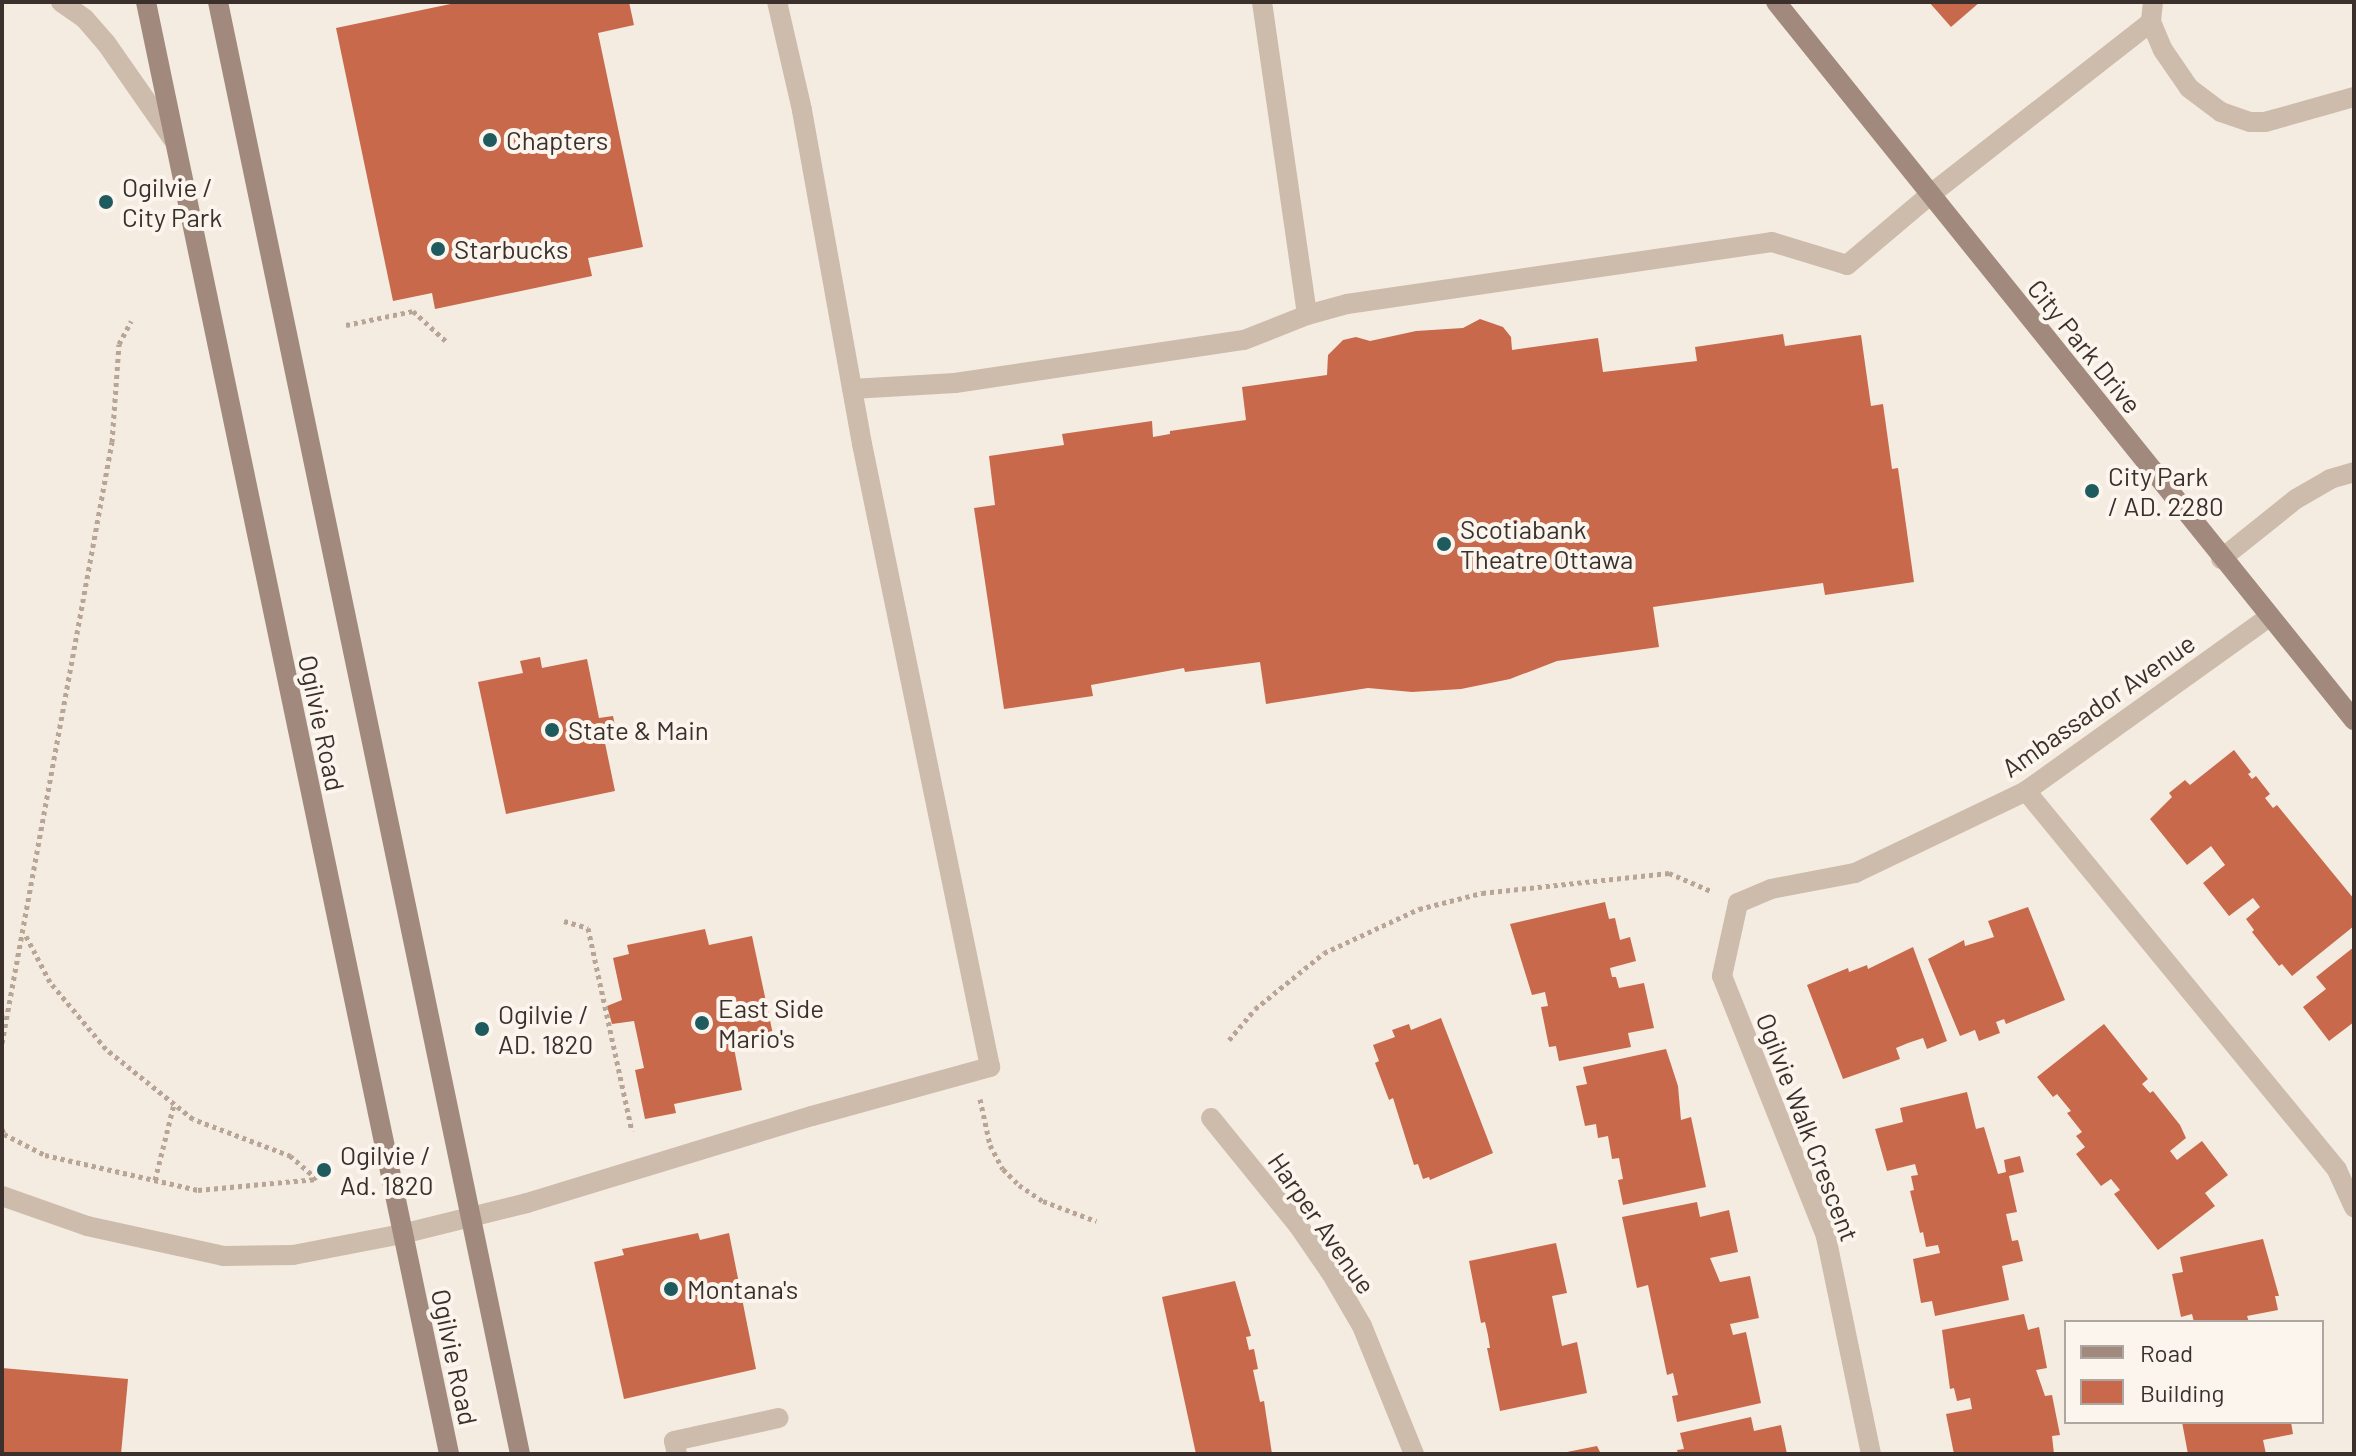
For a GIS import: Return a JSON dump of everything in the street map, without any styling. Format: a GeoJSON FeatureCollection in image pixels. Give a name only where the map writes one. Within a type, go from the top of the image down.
{"type":"FeatureCollection","features":[{"type":"Feature","properties":{"kind":"main road","name":"Ogilvie Road"},"geometry":{"type":"LineString","coordinates":[[146,2],[449,1454]]}},
{"type":"Feature","properties":{"kind":"main road","name":"Ogilvie Road"},"geometry":{"type":"LineString","coordinates":[[218,2],[520,1454]]}},
{"type":"Feature","properties":{"kind":"main road","name":"City Park Drive"},"geometry":{"type":"LineString","coordinates":[[1776,2],[2221,559],[2354,720]]}},
{"type":"Feature","properties":{"kind":"street"},"geometry":{"type":"LineString","coordinates":[[61,2],[85,19],[106,43],[173,139]]}},
{"type":"Feature","properties":{"kind":"street"},"geometry":{"type":"LineString","coordinates":[[2,1196],[87,1226],[223,1256],[293,1255],[471,1218],[878,1096],[990,1067],[852,389],[802,110],[777,2]]}},
{"type":"Feature","properties":{"kind":"street"},"geometry":{"type":"LineString","coordinates":[[1262,2],[1307,315]]}},
{"type":"Feature","properties":{"kind":"street"},"geometry":{"type":"LineString","coordinates":[[852,389],[955,383],[1244,340],[1307,315],[1347,304],[1772,242],[1847,265],[2152,12],[2163,50],[2189,88],[2221,112],[2250,122],[2265,122],[2354,97]]}},
{"type":"Feature","properties":{"kind":"street"},"geometry":{"type":"LineString","coordinates":[[2221,559],[2296,499],[2330,479],[2354,472]]}},
{"type":"Feature","properties":{"kind":"street","name":"Ambassador Avenue"},"geometry":{"type":"LineString","coordinates":[[1738,903],[1771,889],[1855,873],[2026,791],[2270,616]]}},
{"type":"Feature","properties":{"kind":"street"},"geometry":{"type":"LineString","coordinates":[[2026,791],[2337,1170],[2354,1207]]}},
{"type":"Feature","properties":{"kind":"street","name":"Ogilvie Walk Crescent"},"geometry":{"type":"LineString","coordinates":[[1738,903],[1722,976],[1826,1236],[1871,1454]]}},
{"type":"Feature","properties":{"kind":"street","name":"Harper Avenue"},"geometry":{"type":"LineString","coordinates":[[1211,1118],[1298,1225],[1331,1273],[1362,1326],[1414,1454]]}},
{"type":"Feature","properties":{"kind":"street"},"geometry":{"type":"LineString","coordinates":[[677,1454],[674,1441],[779,1418]]}},
{"type":"Feature","properties":{"kind":"path"},"geometry":{"type":"LineString","coordinates":[[346,325],[413,311],[446,341]]}},
{"type":"Feature","properties":{"kind":"path"},"geometry":{"type":"LineString","coordinates":[[2,1043],[112,442],[119,344],[131,321]]}},
{"type":"Feature","properties":{"kind":"path"},"geometry":{"type":"LineString","coordinates":[[1229,1040],[1255,1009],[1324,953],[1419,909],[1482,893],[1669,873],[1738,903]]}},
{"type":"Feature","properties":{"kind":"path"},"geometry":{"type":"LineString","coordinates":[[564,921],[588,928],[632,1131]]}},
{"type":"Feature","properties":{"kind":"path"},"geometry":{"type":"LineString","coordinates":[[2,1129],[4,1134],[45,1155],[198,1190],[317,1179],[291,1156],[193,1119],[106,1049],[50,982],[24,933]]}},
{"type":"Feature","properties":{"kind":"path"},"geometry":{"type":"LineString","coordinates":[[980,1099],[990,1145],[1003,1169],[1043,1201],[1096,1221]]}},
{"type":"Feature","properties":{"kind":"path"},"geometry":{"type":"LineString","coordinates":[[155,1180],[174,1104]]}},
{"type":"Feature","properties":{"kind":"building","name":"Chapters"},"geometry":{"type":"Polygon","coordinates":[[[460,2],[629,2],[634,25],[598,33],[643,247],[588,258],[592,276],[435,309],[432,293],[393,301],[336,28],[460,2]]]}},
{"type":"Feature","properties":{"kind":"building"},"geometry":{"type":"Polygon","coordinates":[[[1929,2],[1980,2],[1951,27],[1929,2]]]}},
{"type":"Feature","properties":{"kind":"building","name":"Scotiabank Theatre Ottawa"},"geometry":{"type":"Polygon","coordinates":[[[1480,319],[1503,327],[1511,337],[1512,350],[1598,338],[1603,372],[1697,361],[1695,347],[1783,334],[1785,346],[1861,335],[1871,406],[1883,404],[1892,469],[1898,468],[1914,582],[1825,595],[1823,583],[1653,607],[1659,647],[1557,661],[1510,679],[1461,689],[1412,692],[1368,688],[1266,704],[1260,662],[1185,672],[1184,668],[1091,685],[1093,696],[1004,709],[974,508],[995,505],[989,456],[1064,445],[1062,434],[1152,421],[1153,437],[1170,434],[1170,431],[1246,420],[1242,387],[1327,375],[1328,355],[1343,340],[1356,337],[1370,341],[1416,331],[1463,328],[1480,319]]]}},
{"type":"Feature","properties":{"kind":"building","name":"State & Main"},"geometry":{"type":"Polygon","coordinates":[[[540,657],[542,668],[587,659],[599,718],[613,716],[618,741],[605,743],[615,791],[506,814],[478,682],[523,673],[520,661],[540,657]]]}},
{"type":"Feature","properties":{"kind":"building"},"geometry":{"type":"Polygon","coordinates":[[[2234,750],[2251,772],[2248,774],[2252,779],[2256,776],[2270,794],[2265,798],[2273,808],[2277,805],[2354,899],[2354,926],[2292,976],[2282,964],[2279,966],[2252,932],[2254,930],[2246,919],[2260,907],[2253,898],[2229,916],[2203,883],[2225,865],[2211,846],[2187,865],[2150,819],[2172,797],[2169,793],[2185,780],[2190,785],[2234,750]]]}},
{"type":"Feature","properties":{"kind":"building"},"geometry":{"type":"Polygon","coordinates":[[[1605,902],[1609,919],[1615,918],[1620,940],[1630,937],[1636,961],[1610,968],[1612,977],[1616,977],[1619,988],[1644,983],[1654,1028],[1628,1033],[1631,1047],[1559,1061],[1556,1046],[1549,1047],[1541,1007],[1548,1006],[1545,992],[1532,995],[1510,924],[1605,902]]]}},
{"type":"Feature","properties":{"kind":"building"},"geometry":{"type":"Polygon","coordinates":[[[2028,907],[2065,1000],[2006,1024],[2004,1019],[1996,1022],[2000,1033],[1979,1041],[1975,1030],[1960,1036],[1928,959],[1964,940],[1965,946],[1994,937],[1988,921],[2028,907]]]}},
{"type":"Feature","properties":{"kind":"building","name":"East Side Mario's"},"geometry":{"type":"Polygon","coordinates":[[[705,929],[709,945],[752,936],[774,1039],[734,1048],[742,1090],[674,1104],[676,1113],[645,1119],[635,1070],[644,1068],[634,1021],[612,1024],[607,1006],[622,1000],[613,958],[629,954],[627,945],[705,929]]]}},
{"type":"Feature","properties":{"kind":"building"},"geometry":{"type":"Polygon","coordinates":[[[1913,947],[1947,1041],[1927,1049],[1923,1038],[1908,1043],[1896,1048],[1900,1059],[1843,1079],[1807,985],[1848,968],[1849,972],[1867,965],[1868,969],[1913,947]]]}},
{"type":"Feature","properties":{"kind":"building"},"geometry":{"type":"Polygon","coordinates":[[[2354,947],[2354,1022],[2329,1041],[2303,1007],[2326,989],[2316,977],[2354,947]]]}},
{"type":"Feature","properties":{"kind":"building"},"geometry":{"type":"Polygon","coordinates":[[[1441,1018],[1493,1153],[1430,1180],[1429,1177],[1423,1179],[1418,1164],[1414,1165],[1393,1098],[1389,1100],[1375,1063],[1379,1061],[1373,1045],[1395,1037],[1392,1030],[1409,1024],[1411,1030],[1441,1018]]]}},
{"type":"Feature","properties":{"kind":"building"},"geometry":{"type":"Polygon","coordinates":[[[2104,1024],[2148,1079],[2142,1084],[2150,1093],[2153,1091],[2180,1125],[2186,1138],[2170,1151],[2177,1160],[2202,1141],[2228,1175],[2205,1193],[2215,1206],[2158,1250],[2114,1194],[2120,1190],[2111,1179],[2101,1186],[2076,1154],[2085,1147],[2076,1136],[2082,1132],[2067,1113],[2071,1111],[2057,1094],[2053,1097],[2037,1077],[2104,1024]]]}},
{"type":"Feature","properties":{"kind":"building"},"geometry":{"type":"Polygon","coordinates":[[[1666,1049],[1678,1086],[1681,1120],[1691,1117],[1706,1187],[1623,1205],[1618,1180],[1623,1179],[1619,1158],[1612,1159],[1608,1136],[1598,1138],[1596,1124],[1585,1126],[1576,1086],[1587,1084],[1583,1067],[1666,1049]]]}},
{"type":"Feature","properties":{"kind":"building"},"geometry":{"type":"Polygon","coordinates":[[[1967,1092],[1976,1129],[1984,1127],[1998,1174],[2006,1172],[2004,1160],[2020,1156],[2024,1172],[2009,1176],[2017,1212],[2006,1214],[2012,1241],[2018,1240],[2023,1261],[2002,1266],[2009,1300],[1935,1316],[1932,1301],[1921,1303],[1913,1259],[1940,1253],[1938,1245],[1926,1247],[1923,1232],[1920,1233],[1910,1191],[1914,1190],[1911,1176],[1918,1175],[1915,1164],[1887,1171],[1875,1129],[1903,1122],[1900,1108],[1967,1092]]]}},
{"type":"Feature","properties":{"kind":"building"},"geometry":{"type":"Polygon","coordinates":[[[1697,1202],[1700,1217],[1729,1210],[1738,1252],[1710,1258],[1720,1282],[1750,1276],[1759,1318],[1730,1324],[1733,1335],[1746,1332],[1761,1403],[1677,1422],[1672,1396],[1678,1395],[1673,1373],[1667,1375],[1648,1285],[1637,1288],[1622,1217],[1697,1202]]]}},
{"type":"Feature","properties":{"kind":"building","name":"Montana's"},"geometry":{"type":"Polygon","coordinates":[[[698,1233],[700,1240],[729,1233],[756,1369],[624,1399],[594,1262],[624,1255],[622,1249],[698,1233]]]}},
{"type":"Feature","properties":{"kind":"building"},"geometry":{"type":"Polygon","coordinates":[[[2263,1239],[2279,1296],[2275,1296],[2278,1310],[2247,1316],[2248,1320],[2194,1320],[2192,1314],[2181,1317],[2172,1274],[2183,1272],[2180,1257],[2263,1239]]]}},
{"type":"Feature","properties":{"kind":"building"},"geometry":{"type":"Polygon","coordinates":[[[1556,1243],[1567,1293],[1552,1296],[1562,1346],[1577,1342],[1587,1393],[1500,1411],[1487,1348],[1490,1348],[1488,1335],[1485,1322],[1481,1323],[1469,1261],[1556,1243]]]}},
{"type":"Feature","properties":{"kind":"building"},"geometry":{"type":"Polygon","coordinates":[[[1235,1281],[1251,1336],[1246,1337],[1249,1350],[1254,1349],[1258,1369],[1253,1370],[1260,1402],[1264,1401],[1272,1454],[1196,1454],[1162,1297],[1235,1281]]]}},
{"type":"Feature","properties":{"kind":"building"},"geometry":{"type":"Polygon","coordinates":[[[2024,1314],[2028,1330],[2039,1327],[2047,1368],[2036,1370],[2045,1396],[2052,1395],[2060,1435],[2052,1436],[2054,1454],[1954,1454],[1946,1414],[1972,1409],[1970,1398],[1957,1401],[1954,1388],[1950,1389],[1942,1330],[2024,1314]]]}},
{"type":"Feature","properties":{"kind":"building"},"geometry":{"type":"Polygon","coordinates":[[[2,1368],[128,1379],[121,1454],[2,1454],[2,1368]]]}},
{"type":"Feature","properties":{"kind":"building"},"geometry":{"type":"Polygon","coordinates":[[[1751,1417],[1754,1431],[1781,1425],[1787,1454],[1678,1454],[1677,1450],[1684,1449],[1680,1433],[1751,1417]]]}},
{"type":"Feature","properties":{"kind":"building"},"geometry":{"type":"Polygon","coordinates":[[[2182,1424],[2291,1424],[2293,1434],[2263,1440],[2266,1454],[2188,1454],[2182,1424]]]}},
{"type":"Feature","properties":{"kind":"building"},"geometry":{"type":"Polygon","coordinates":[[[1597,1446],[1601,1454],[1562,1454],[1562,1453],[1597,1446]]]}},
{"type":"Feature","properties":{"kind":"place","name":"Chapters"},"geometry":{"type":"Point","coordinates":[490,140]}},
{"type":"Feature","properties":{"kind":"place","name":"Ogilvie / City Park"},"geometry":{"type":"Point","coordinates":[106,202]}},
{"type":"Feature","properties":{"kind":"place","name":"Starbucks"},"geometry":{"type":"Point","coordinates":[438,249]}},
{"type":"Feature","properties":{"kind":"place","name":"City Park / AD. 2280"},"geometry":{"type":"Point","coordinates":[2092,491]}},
{"type":"Feature","properties":{"kind":"place","name":"Scotiabank Theatre Ottawa"},"geometry":{"type":"Point","coordinates":[1444,544]}},
{"type":"Feature","properties":{"kind":"place","name":"State & Main"},"geometry":{"type":"Point","coordinates":[552,730]}},
{"type":"Feature","properties":{"kind":"place","name":"East Side Mario's"},"geometry":{"type":"Point","coordinates":[702,1023]}},
{"type":"Feature","properties":{"kind":"place","name":"Ogilvie / AD. 1820"},"geometry":{"type":"Point","coordinates":[482,1029]}},
{"type":"Feature","properties":{"kind":"place","name":"Ogilvie / Ad. 1820"},"geometry":{"type":"Point","coordinates":[324,1170]}},
{"type":"Feature","properties":{"kind":"place","name":"Montana's"},"geometry":{"type":"Point","coordinates":[671,1289]}}]}
